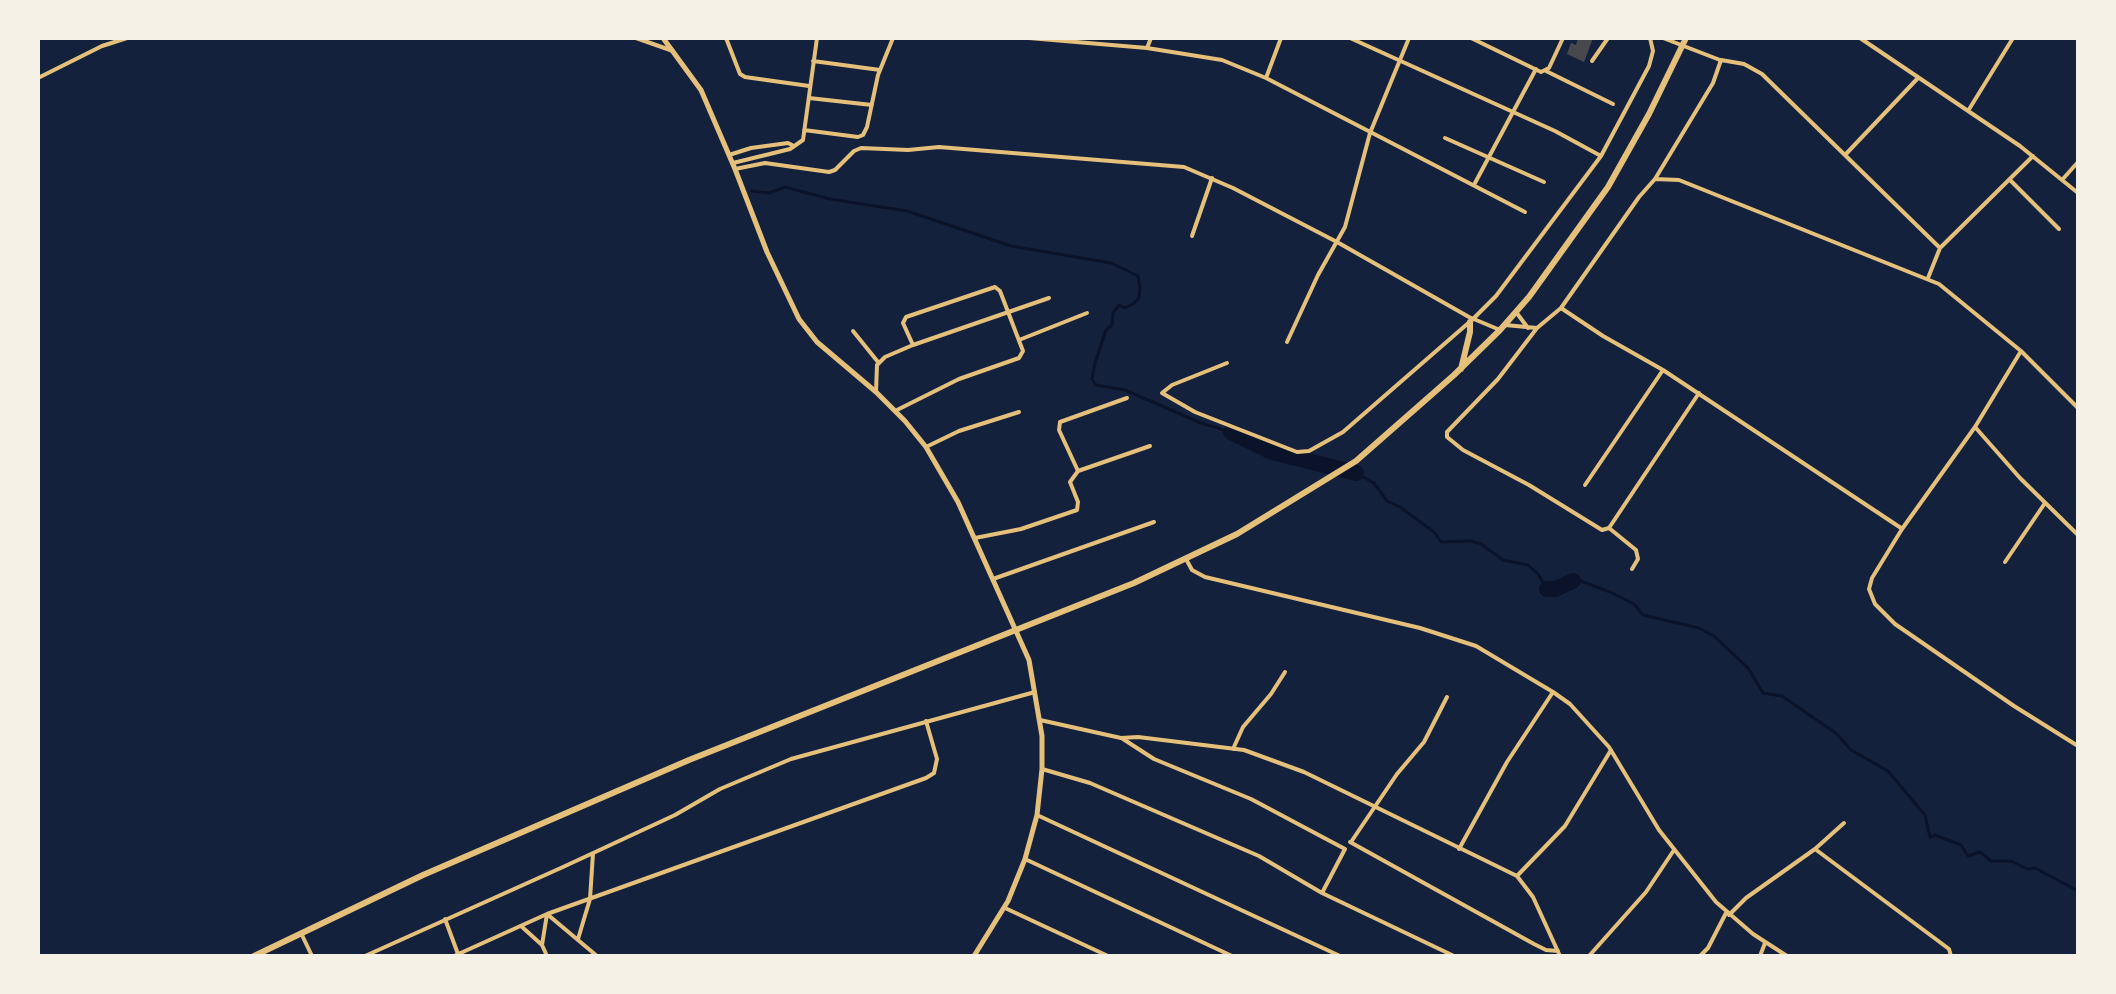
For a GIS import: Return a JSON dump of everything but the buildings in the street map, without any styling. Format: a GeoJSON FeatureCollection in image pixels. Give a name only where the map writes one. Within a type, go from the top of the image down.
{"type":"FeatureCollection","features":[{"type":"Feature","properties":{"kind":"main road"},"geometry":{"type":"LineString","coordinates":[[663,38],[701,90],[767,252],[805,328],[876,392],[926,447],[950,487],[1029,660],[1040,720],[1042,769],[1037,815],[1025,859],[1005,908],[974,956]]}},
{"type":"Feature","properties":{"kind":"main road"},"geometry":{"type":"LineString","coordinates":[[254,956],[423,875],[689,760],[1079,607],[1186,559],[1261,520],[1356,461],[1461,369],[1516,312],[1608,187],[1649,114],[1686,38]]}},
{"type":"Feature","properties":{"kind":"main road"},"geometry":{"type":"LineString","coordinates":[[1461,369],[1472,320]]}},
{"type":"Feature","properties":{"kind":"street"},"geometry":{"type":"LineString","coordinates":[[102,38],[102,46]]}},
{"type":"Feature","properties":{"kind":"street"},"geometry":{"type":"LineString","coordinates":[[38,78],[102,46],[127,38]]}},
{"type":"Feature","properties":{"kind":"street"},"geometry":{"type":"LineString","coordinates":[[636,38],[676,52]]}},
{"type":"Feature","properties":{"kind":"street"},"geometry":{"type":"LineString","coordinates":[[726,38],[740,74],[745,77],[810,86]]}},
{"type":"Feature","properties":{"kind":"street"},"geometry":{"type":"LineString","coordinates":[[734,166],[751,157],[790,149],[801,142],[817,38]]}},
{"type":"Feature","properties":{"kind":"street"},"geometry":{"type":"LineString","coordinates":[[804,130],[861,137],[867,127],[880,70],[893,38]]}},
{"type":"Feature","properties":{"kind":"street"},"geometry":{"type":"LineString","coordinates":[[1029,38],[1210,57],[1266,78],[1370,133],[1475,183],[1525,212]]}},
{"type":"Feature","properties":{"kind":"street"},"geometry":{"type":"LineString","coordinates":[[1147,48],[1151,38]]}},
{"type":"Feature","properties":{"kind":"street"},"geometry":{"type":"LineString","coordinates":[[1266,78],[1281,38]]}},
{"type":"Feature","properties":{"kind":"street"},"geometry":{"type":"LineString","coordinates":[[1350,38],[1555,131],[1601,156]]}},
{"type":"Feature","properties":{"kind":"street"},"geometry":{"type":"LineString","coordinates":[[1287,342],[1348,216],[1370,133],[1409,38]]}},
{"type":"Feature","properties":{"kind":"street"},"geometry":{"type":"LineString","coordinates":[[1471,38],[1613,104]]}},
{"type":"Feature","properties":{"kind":"street"},"geometry":{"type":"LineString","coordinates":[[1546,71],[1563,38]]}},
{"type":"Feature","properties":{"kind":"street"},"geometry":{"type":"LineString","coordinates":[[1592,61],[1608,38]]}},
{"type":"Feature","properties":{"kind":"street"},"geometry":{"type":"LineString","coordinates":[[1227,363],[1172,385],[1162,393],[1219,422],[1271,444],[1303,453],[1343,432],[1496,296],[1601,156],[1649,66],[1653,51],[1650,38]]}},
{"type":"Feature","properties":{"kind":"street"},"geometry":{"type":"LineString","coordinates":[[1663,38],[1721,60],[1744,64],[1762,74],[1940,248]]}},
{"type":"Feature","properties":{"kind":"street"},"geometry":{"type":"LineString","coordinates":[[1860,38],[2033,156],[2078,193]]}},
{"type":"Feature","properties":{"kind":"street"},"geometry":{"type":"LineString","coordinates":[[1968,111],[2013,38]]}},
{"type":"Feature","properties":{"kind":"street"},"geometry":{"type":"LineString","coordinates":[[1699,393],[1609,528],[1602,530],[1529,485],[1463,450],[1447,437],[1447,432],[1498,379],[1537,328],[1561,308],[1655,179],[1713,83],[1721,60]]}},
{"type":"Feature","properties":{"kind":"street"},"geometry":{"type":"LineString","coordinates":[[813,61],[880,70]]}},
{"type":"Feature","properties":{"kind":"street"},"geometry":{"type":"LineString","coordinates":[[1475,183],[1536,69]]}},
{"type":"Feature","properties":{"kind":"street"},"geometry":{"type":"LineString","coordinates":[[1845,155],[1918,78]]}},
{"type":"Feature","properties":{"kind":"street"},"geometry":{"type":"LineString","coordinates":[[809,98],[872,105]]}},
{"type":"Feature","properties":{"kind":"street"},"geometry":{"type":"LineString","coordinates":[[1445,138],[1544,182]]}},
{"type":"Feature","properties":{"kind":"street"},"geometry":{"type":"LineString","coordinates":[[729,155],[751,148],[792,145]]}},
{"type":"Feature","properties":{"kind":"street"},"geometry":{"type":"LineString","coordinates":[[734,166],[765,163],[829,172],[861,148],[908,150],[952,147],[1184,167],[1212,178],[1337,242],[1472,320],[1503,328],[1537,328]]}},
{"type":"Feature","properties":{"kind":"street"},"geometry":{"type":"LineString","coordinates":[[1927,279],[1940,248],[2033,156]]}},
{"type":"Feature","properties":{"kind":"street"},"geometry":{"type":"LineString","coordinates":[[2062,180],[2078,162]]}},
{"type":"Feature","properties":{"kind":"street"},"geometry":{"type":"LineString","coordinates":[[1192,236],[1212,178]]}},
{"type":"Feature","properties":{"kind":"street"},"geometry":{"type":"LineString","coordinates":[[1655,179],[1679,180],[1948,289],[2021,351],[2078,408]]}},
{"type":"Feature","properties":{"kind":"street"},"geometry":{"type":"LineString","coordinates":[[2009,180],[2059,229]]}},
{"type":"Feature","properties":{"kind":"street"},"geometry":{"type":"LineString","coordinates":[[895,411],[959,379],[1019,358],[1023,351],[997,288],[986,288],[904,319],[913,345]]}},
{"type":"Feature","properties":{"kind":"street"},"geometry":{"type":"LineString","coordinates":[[878,362],[913,345],[1049,298]]}},
{"type":"Feature","properties":{"kind":"street"},"geometry":{"type":"LineString","coordinates":[[1561,308],[1699,393],[1902,529]]}},
{"type":"Feature","properties":{"kind":"street"},"geometry":{"type":"LineString","coordinates":[[1516,312],[1528,328]]}},
{"type":"Feature","properties":{"kind":"street"},"geometry":{"type":"LineString","coordinates":[[1019,340],[1087,313]]}},
{"type":"Feature","properties":{"kind":"street"},"geometry":{"type":"LineString","coordinates":[[853,331],[878,362],[876,392]]}},
{"type":"Feature","properties":{"kind":"street"},"geometry":{"type":"LineString","coordinates":[[2021,351],[1975,427],[1902,529],[1869,584],[1875,604],[1895,624],[2078,746]]}},
{"type":"Feature","properties":{"kind":"street"},"geometry":{"type":"LineString","coordinates":[[1585,485],[1663,370]]}},
{"type":"Feature","properties":{"kind":"street"},"geometry":{"type":"LineString","coordinates":[[1078,471],[1059,430],[1060,422],[1127,398]]}},
{"type":"Feature","properties":{"kind":"street"},"geometry":{"type":"LineString","coordinates":[[926,447],[959,431],[1019,412]]}},
{"type":"Feature","properties":{"kind":"street"},"geometry":{"type":"LineString","coordinates":[[1975,427],[2078,535]]}},
{"type":"Feature","properties":{"kind":"street"},"geometry":{"type":"LineString","coordinates":[[974,538],[1021,529],[1077,510],[1078,502],[1070,482],[1078,471],[1150,446]]}},
{"type":"Feature","properties":{"kind":"street"},"geometry":{"type":"LineString","coordinates":[[2005,562],[2045,503]]}},
{"type":"Feature","properties":{"kind":"street"},"geometry":{"type":"LineString","coordinates":[[993,579],[1154,522]]}},
{"type":"Feature","properties":{"kind":"street"},"geometry":{"type":"LineString","coordinates":[[1609,528],[1636,550],[1638,559],[1632,569]]}},
{"type":"Feature","properties":{"kind":"street"},"geometry":{"type":"LineString","coordinates":[[1186,559],[1192,570],[1205,577],[1420,628],[1476,646],[1553,692],[1590,724],[1611,750],[1659,830],[1728,914],[1787,956]]}},
{"type":"Feature","properties":{"kind":"street"},"geometry":{"type":"LineString","coordinates":[[1233,749],[1243,727],[1285,672]]}},
{"type":"Feature","properties":{"kind":"street"},"geometry":{"type":"LineString","coordinates":[[365,956],[675,815],[720,789],[791,759],[1035,692]]}},
{"type":"Feature","properties":{"kind":"street"},"geometry":{"type":"LineString","coordinates":[[1459,849],[1507,762],[1553,692]]}},
{"type":"Feature","properties":{"kind":"street"},"geometry":{"type":"LineString","coordinates":[[1322,893],[1345,849],[1424,742],[1447,697]]}},
{"type":"Feature","properties":{"kind":"street"},"geometry":{"type":"LineString","coordinates":[[1040,720],[1121,738],[1138,737],[1233,749],[1258,754],[1304,772],[1517,876],[1533,897],[1559,953]]}},
{"type":"Feature","properties":{"kind":"street"},"geometry":{"type":"LineString","coordinates":[[457,955],[547,914],[926,778],[934,773],[937,759],[926,721]]}},
{"type":"Feature","properties":{"kind":"street"},"geometry":{"type":"LineString","coordinates":[[1121,738],[1154,759],[1251,799],[1345,849]]}},
{"type":"Feature","properties":{"kind":"street"},"geometry":{"type":"LineString","coordinates":[[1517,876],[1565,826],[1611,750]]}},
{"type":"Feature","properties":{"kind":"street"},"geometry":{"type":"LineString","coordinates":[[1042,769],[1090,783],[1259,856],[1322,893],[1454,956]]}},
{"type":"Feature","properties":{"kind":"street"},"geometry":{"type":"LineString","coordinates":[[1037,815],[1340,956]]}},
{"type":"Feature","properties":{"kind":"street"},"geometry":{"type":"LineString","coordinates":[[1700,956],[1728,914],[1815,849],[1844,823]]}},
{"type":"Feature","properties":{"kind":"street"},"geometry":{"type":"LineString","coordinates":[[1350,842],[1534,944],[1559,953]]}},
{"type":"Feature","properties":{"kind":"street"},"geometry":{"type":"LineString","coordinates":[[1815,849],[1949,949],[1951,956]]}},
{"type":"Feature","properties":{"kind":"street"},"geometry":{"type":"LineString","coordinates":[[1589,956],[1631,910],[1674,850]]}},
{"type":"Feature","properties":{"kind":"street"},"geometry":{"type":"LineString","coordinates":[[578,939],[590,899],[593,853]]}},
{"type":"Feature","properties":{"kind":"street"},"geometry":{"type":"LineString","coordinates":[[1025,859],[1232,956]]}},
{"type":"Feature","properties":{"kind":"street"},"geometry":{"type":"LineString","coordinates":[[1005,908],[1108,956]]}},
{"type":"Feature","properties":{"kind":"street"},"geometry":{"type":"LineString","coordinates":[[547,914],[597,956]]}},
{"type":"Feature","properties":{"kind":"street"},"geometry":{"type":"LineString","coordinates":[[542,945],[547,914]]}},
{"type":"Feature","properties":{"kind":"street"},"geometry":{"type":"LineString","coordinates":[[445,919],[457,955]]}},
{"type":"Feature","properties":{"kind":"street"},"geometry":{"type":"LineString","coordinates":[[521,926],[542,945],[547,956]]}},
{"type":"Feature","properties":{"kind":"street"},"geometry":{"type":"LineString","coordinates":[[301,933],[312,956]]}},
{"type":"Feature","properties":{"kind":"street"},"geometry":{"type":"LineString","coordinates":[[1760,956],[1765,942]]}},
{"type":"Feature","properties":{"kind":"street"},"geometry":{"type":"LineString","coordinates":[[457,955],[465,956]]}},
{"type":"Feature","properties":{"kind":"waterway"},"geometry":{"type":"LineString","coordinates":[[752,191],[769,193],[785,187],[830,199],[907,211],[1011,246],[1111,263],[1138,276],[1139,298],[1125,308],[1119,305],[1113,313],[1112,325],[1106,330],[1092,379],[1096,385],[1125,390],[1201,423],[1231,432]]}},
{"type":"Feature","properties":{"kind":"waterway"},"geometry":{"type":"LineString","coordinates":[[1231,432],[1272,452],[1356,473]]}},
{"type":"Feature","properties":{"kind":"waterway"},"geometry":{"type":"LineString","coordinates":[[1356,473],[1374,483],[1387,501],[1434,532],[1441,542],[1471,541],[1481,544],[1503,560],[1528,565],[1547,589]]}},
{"type":"Feature","properties":{"kind":"waterway"},"geometry":{"type":"LineString","coordinates":[[1573,581],[1610,592],[1634,604],[1643,615],[1699,628],[1714,636],[1748,668],[1763,693],[1782,696],[1837,734],[1851,750],[1888,771],[1925,815],[1930,837],[1935,835],[1961,845],[1968,856],[1980,852],[1991,861],[2011,861],[2027,869],[2035,868],[2078,891]]}},
{"type":"Feature","properties":{"kind":"waterway"},"geometry":{"type":"LineString","coordinates":[[1547,589],[1573,581]]}}]}
